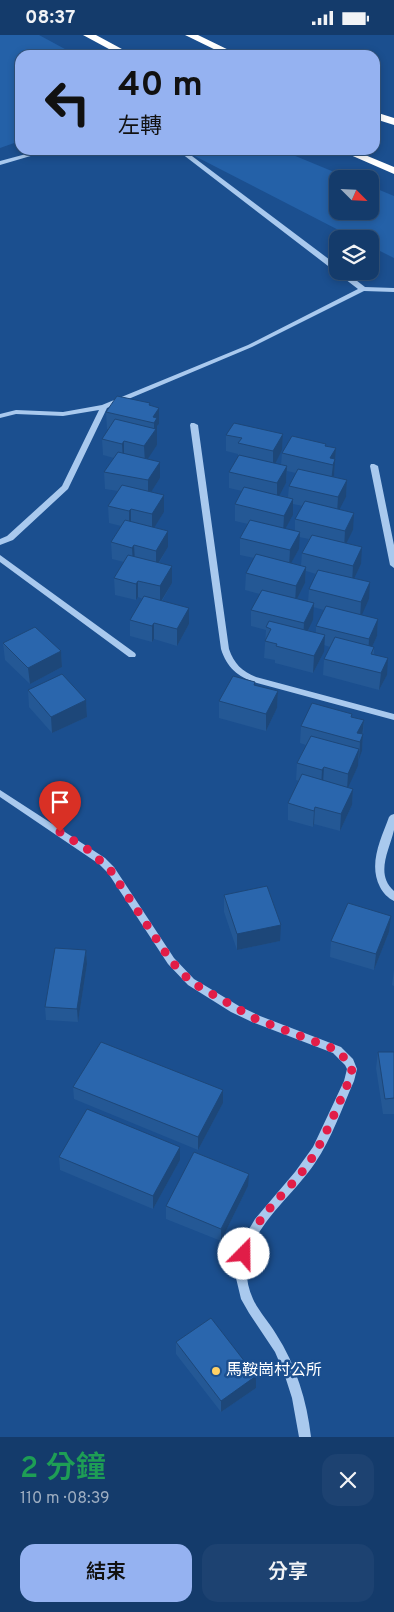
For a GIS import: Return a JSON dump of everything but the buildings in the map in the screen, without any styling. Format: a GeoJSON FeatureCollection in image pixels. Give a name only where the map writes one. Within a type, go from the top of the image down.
{"type":"FeatureCollection","features":[{"type":"Feature","properties":{"kind":"highway"},"geometry":{"type":"LineString","coordinates":[[88,35],[118,50]]}},
{"type":"Feature","properties":{"kind":"highway"},"geometry":{"type":"LineString","coordinates":[[190,35],[223,50]]}},
{"type":"Feature","properties":{"kind":"highway"},"geometry":{"type":"LineString","coordinates":[[380,117],[394,122]]}},
{"type":"Feature","properties":{"kind":"highway"},"geometry":{"type":"LineString","coordinates":[[356,155],[394,171]]}},
{"type":"Feature","properties":{"kind":"street"},"geometry":{"type":"LineString","coordinates":[[0,163],[30,155]]}},
{"type":"Feature","properties":{"kind":"street"},"geometry":{"type":"LineString","coordinates":[[187,155],[329,264]]}},
{"type":"Feature","properties":{"kind":"street"},"geometry":{"type":"LineString","coordinates":[[350,280],[363,289]]}},
{"type":"Feature","properties":{"kind":"street"},"geometry":{"type":"LineString","coordinates":[[0,416],[16,412],[63,415],[104,407],[250,346],[363,289],[394,290]]}},
{"type":"Feature","properties":{"kind":"street"},"geometry":{"type":"LineString","coordinates":[[0,542],[10,538],[65,487],[104,407]]}},
{"type":"Feature","properties":{"kind":"street"},"geometry":{"type":"LineString","coordinates":[[194,425],[228,660],[234,670],[246,677],[394,717]]}},
{"type":"Feature","properties":{"kind":"street"},"geometry":{"type":"LineString","coordinates":[[374,466],[394,565]]}},
{"type":"Feature","properties":{"kind":"street"},"geometry":{"type":"LineString","coordinates":[[0,558],[132,655]]}},
{"type":"Feature","properties":{"kind":"street"},"geometry":{"type":"LineString","coordinates":[[0,793],[102,861],[111,871],[171,961],[191,982],[256,1019],[337,1050],[352,1069],[349,1081],[318,1149],[293,1183],[262,1217],[247,1241],[242,1269],[241,1279],[248,1301],[281,1354],[296,1389],[304,1423],[304,1437]]}},
{"type":"Feature","properties":{"kind":"street"},"geometry":{"type":"LineString","coordinates":[[394,817],[381,852],[378,870],[383,885],[394,897]]}},
{"type":"Feature","properties":{"kind":"shaded area"},"geometry":{"type":"Polygon","coordinates":[[[0,35],[39,35],[67,50],[15,50],[15,143],[0,148],[0,35]]]}},
{"type":"Feature","properties":{"kind":"shaded area"},"geometry":{"type":"Polygon","coordinates":[[[193,155],[293,155],[329,170],[329,220],[379,220],[379,190],[394,196],[394,258],[379,250],[379,230],[339,230],[193,155]]]}},
{"type":"Feature","properties":{"kind":"place","name":"馬鞍崗村公所"},"geometry":{"type":"Point","coordinates":[216,1371]}},
{"type":"Feature","properties":{"kind":"route"},"geometry":{"type":"LineString","coordinates":[[60,832],[90,851],[111,871],[171,961],[191,982],[212,996],[256,1019],[337,1050],[344,1055],[352,1069],[352,1074],[318,1149],[293,1183],[262,1217],[247,1241],[244,1254]]}}]}
